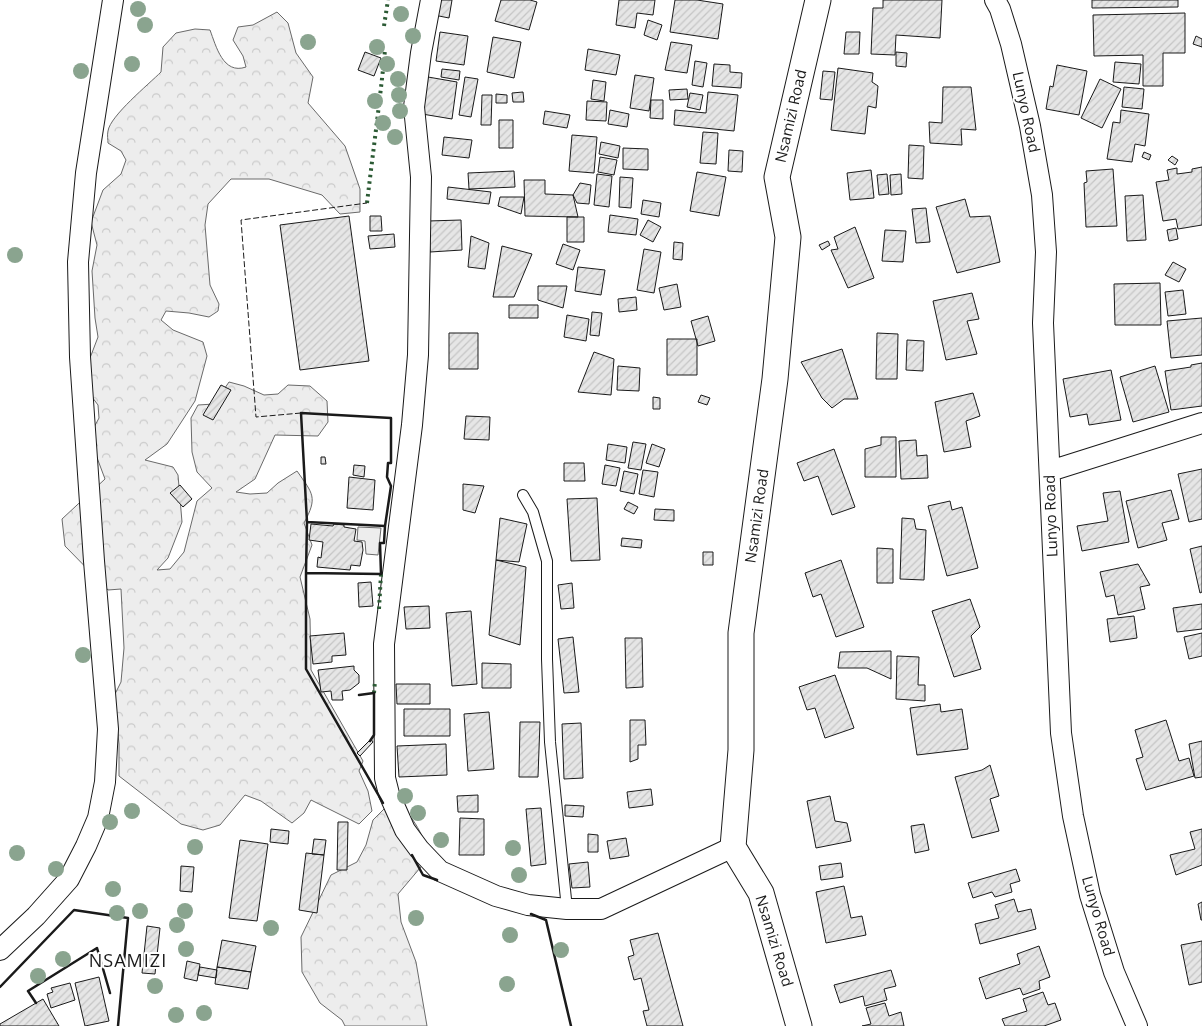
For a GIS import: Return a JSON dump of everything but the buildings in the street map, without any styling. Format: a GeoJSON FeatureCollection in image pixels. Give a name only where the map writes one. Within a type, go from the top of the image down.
{"type":"FeatureCollection","features":[{"type":"Feature","properties":{"kind":"street"},"geometry":{"type":"LineString","coordinates":[[0,950],[36,916],[69,879],[98,818],[105,782],[108,729],[80,357],[78,262],[86,174],[114,0]]}},
{"type":"Feature","properties":{"kind":"street"},"geometry":{"type":"LineString","coordinates":[[431,0],[414,107],[421,177],[418,355],[412,425],[384,644],[385,778],[389,794],[405,830],[419,849],[440,871],[496,896],[528,905],[567,909],[601,908],[733,848]]}},
{"type":"Feature","properties":{"kind":"street","name":"Nsamizi Road"},"geometry":{"type":"LineString","coordinates":[[798,1026],[761,893],[733,848],[741,750],[741,633],[775,379],[788,237],[777,177],[818,0]]}},
{"type":"Feature","properties":{"kind":"street","name":"Lunyo Road"},"geometry":{"type":"LineString","coordinates":[[995,0],[1000,9],[1011,44],[1030,126],[1042,195],[1046,252],[1043,323],[1060,733],[1073,816],[1090,895],[1114,972],[1138,1026]]}},
{"type":"Feature","properties":{"kind":"street"},"geometry":{"type":"LineString","coordinates":[[1050,471],[1202,423]]}},
{"type":"Feature","properties":{"kind":"lane"},"geometry":{"type":"LineString","coordinates":[[522,495],[533,512],[547,561],[547,659],[550,742],[567,909]]}},
{"type":"Feature","properties":{"kind":"shaded area"},"geometry":{"type":"Polygon","coordinates":[[[358,527],[381,528],[378,555],[366,554],[365,541],[357,540],[358,527]]]}},
{"type":"Feature","properties":{"kind":"green space"},"geometry":{"type":"Polygon","coordinates":[[[277,12],[288,23],[296,53],[313,77],[308,103],[345,146],[360,189],[360,212],[340,214],[322,195],[269,179],[231,179],[208,204],[205,225],[210,285],[219,304],[218,311],[209,317],[166,311],[161,320],[173,330],[203,342],[207,356],[195,401],[167,444],[145,460],[173,467],[178,475],[182,522],[168,558],[157,570],[170,569],[184,552],[197,501],[212,488],[197,472],[192,452],[191,418],[198,405],[214,404],[229,382],[264,395],[278,394],[288,385],[310,386],[327,401],[328,422],[318,436],[275,435],[255,479],[236,492],[250,494],[267,493],[278,483],[297,471],[310,491],[312,496],[311,507],[304,523],[312,545],[300,577],[310,619],[311,670],[363,761],[359,771],[368,791],[372,811],[359,824],[311,800],[304,813],[292,823],[261,801],[245,795],[220,825],[203,830],[181,824],[119,776],[119,744],[114,696],[121,682],[124,648],[121,589],[108,590],[65,546],[62,519],[105,479],[96,455],[92,431],[99,418],[98,405],[89,393],[90,358],[98,337],[92,271],[97,245],[91,222],[103,190],[121,174],[126,160],[121,151],[108,143],[110,125],[122,109],[161,72],[163,47],[176,33],[195,29],[210,30],[218,51],[226,63],[232,67],[246,67],[243,56],[233,40],[238,27],[253,25],[277,12]]]}},
{"type":"Feature","properties":{"kind":"green space"},"geometry":{"type":"Polygon","coordinates":[[[390,803],[398,806],[410,816],[431,855],[398,894],[401,922],[416,962],[427,1026],[345,1026],[342,1020],[320,1003],[302,972],[301,937],[331,875],[357,862],[366,845],[373,820],[390,803]]]}},
{"type":"Feature","properties":{"kind":"hedge"},"geometry":{"type":"LineString","coordinates":[[384,26],[388,0]]}},
{"type":"Feature","properties":{"kind":"hedge"},"geometry":{"type":"LineString","coordinates":[[367,203],[385,50]]}},
{"type":"Feature","properties":{"kind":"hedge"},"geometry":{"type":"LineString","coordinates":[[379,609],[381,574]]}},
{"type":"Feature","properties":{"kind":"hedge"},"geometry":{"type":"LineString","coordinates":[[374,693],[375,681]]}},
{"type":"Feature","properties":{"kind":"fence"},"geometry":{"type":"LineString","coordinates":[[301,413],[256,417],[241,220],[367,203]]}},
{"type":"Feature","properties":{"kind":"wall"},"geometry":{"type":"LineString","coordinates":[[307,522],[301,413],[391,418],[391,463],[388,463],[387,477],[391,486],[385,526]]}},
{"type":"Feature","properties":{"kind":"wall"},"geometry":{"type":"LineString","coordinates":[[307,522],[385,526],[384,543],[380,543],[381,574],[306,573],[307,522]]}},
{"type":"Feature","properties":{"kind":"wall"},"geometry":{"type":"LineString","coordinates":[[306,573],[306,669],[383,803]]}},
{"type":"Feature","properties":{"kind":"wall"},"geometry":{"type":"LineString","coordinates":[[359,695],[374,693],[374,735],[370,741]]}},
{"type":"Feature","properties":{"kind":"wall"},"geometry":{"type":"LineString","coordinates":[[412,855],[423,875],[437,880]]}},
{"type":"Feature","properties":{"kind":"wall"},"geometry":{"type":"LineString","coordinates":[[0,987],[74,910],[128,918],[118,1026]]}},
{"type":"Feature","properties":{"kind":"wall"},"geometry":{"type":"LineString","coordinates":[[531,914],[546,920],[571,1026]]}},
{"type":"Feature","properties":{"kind":"wall"},"geometry":{"type":"LineString","coordinates":[[36,1003],[28,991],[97,948],[110,993]]}},
{"type":"Feature","properties":{"kind":"district","name":"NSAMIZI"},"geometry":{"type":"Point","coordinates":[128,961]}}]}
